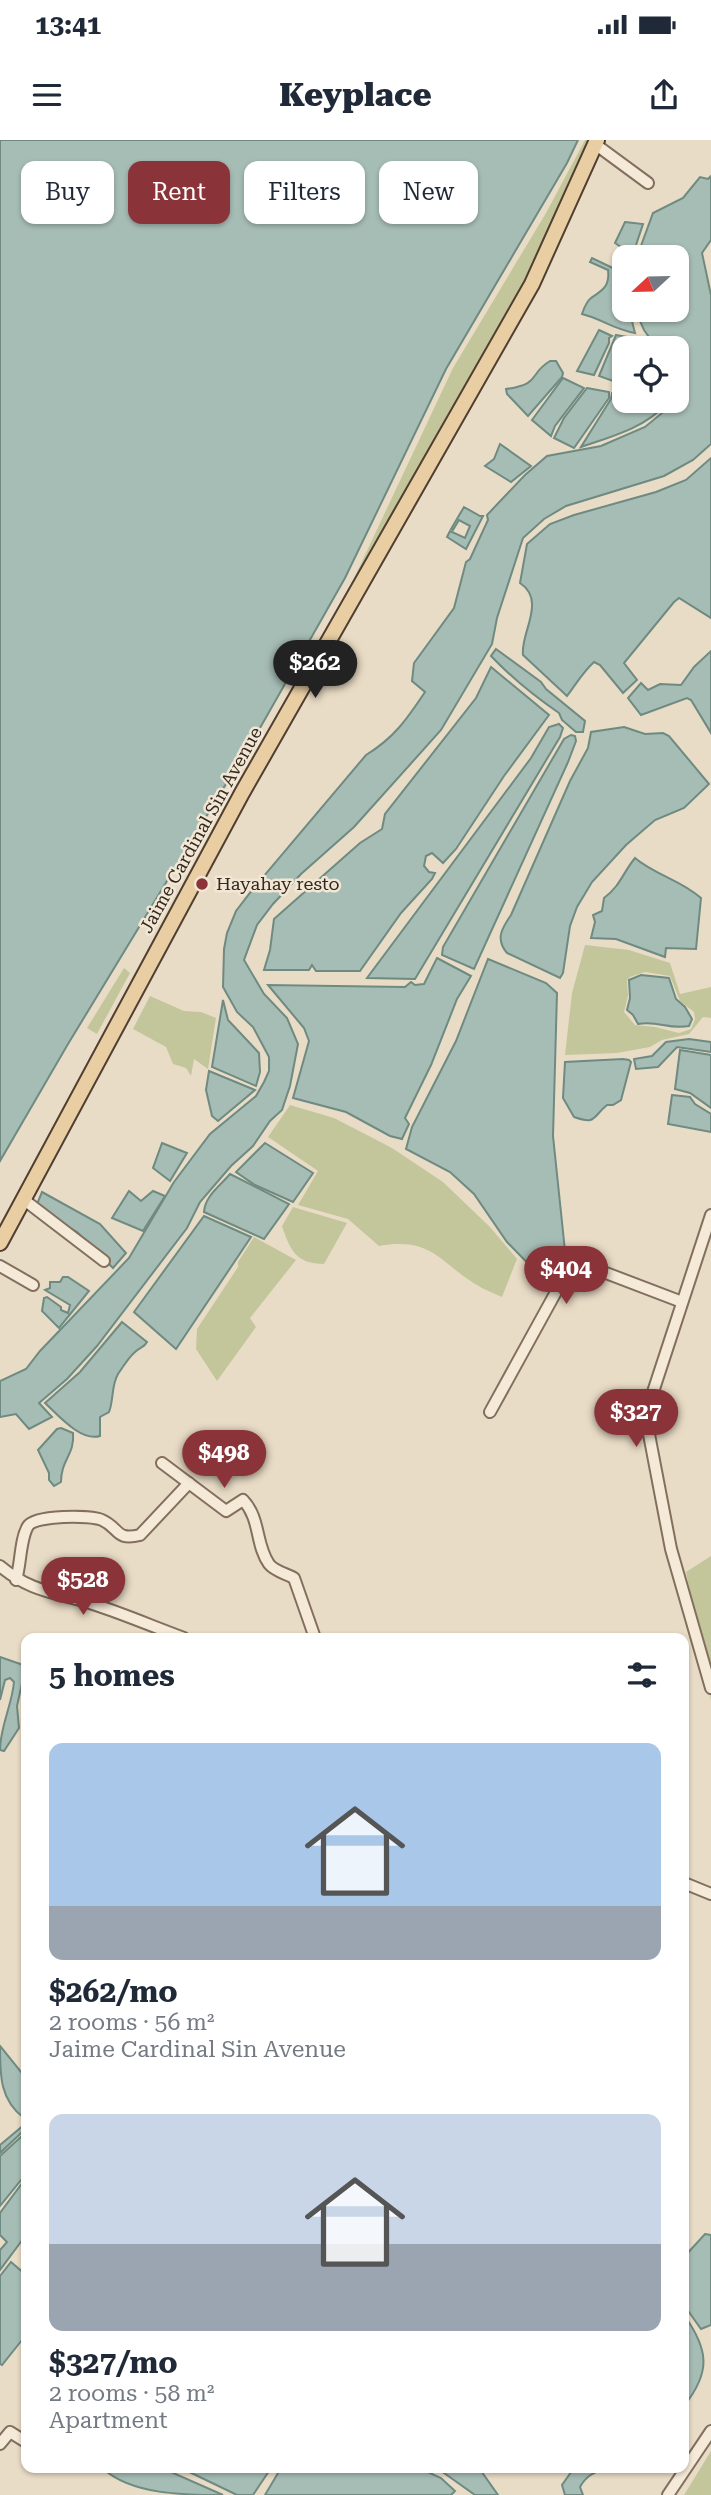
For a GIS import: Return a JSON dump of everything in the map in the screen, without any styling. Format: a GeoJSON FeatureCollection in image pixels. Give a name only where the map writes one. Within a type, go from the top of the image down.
{"type":"FeatureCollection","features":[{"type":"Feature","properties":{"kind":"main road","name":"Jaime Cardinal Sin Avenue"},"geometry":{"type":"LineString","coordinates":[[0,1244],[242,793],[532,284],[596,142]]}},
{"type":"Feature","properties":{"kind":"street"},"geometry":{"type":"LineString","coordinates":[[596,142],[648,183]]}},
{"type":"Feature","properties":{"kind":"street"},"geometry":{"type":"LineString","coordinates":[[23,1199],[104,1261]]}},
{"type":"Feature","properties":{"kind":"street"},"geometry":{"type":"LineString","coordinates":[[711,1215],[653,1392],[649,1429],[671,1549],[711,1688]]}},
{"type":"Feature","properties":{"kind":"street"},"geometry":{"type":"LineString","coordinates":[[490,1412],[562,1281],[575,1268],[585,1265],[682,1302]]}},
{"type":"Feature","properties":{"kind":"street"},"geometry":{"type":"LineString","coordinates":[[0,1266],[33,1285]]}},
{"type":"Feature","properties":{"kind":"street"},"geometry":{"type":"LineString","coordinates":[[162,1463],[226,1511],[243,1500],[252,1510],[270,1566],[294,1578],[313,1633]]}},
{"type":"Feature","properties":{"kind":"street"},"geometry":{"type":"LineString","coordinates":[[16,1580],[24,1536],[28,1525],[34,1520],[58,1517],[103,1520],[118,1535],[129,1538],[140,1535],[189,1483]]}},
{"type":"Feature","properties":{"kind":"street"},"geometry":{"type":"LineString","coordinates":[[0,1566],[16,1580],[34,1589],[92,1603],[171,1633]]}},
{"type":"Feature","properties":{"kind":"street"},"geometry":{"type":"LineString","coordinates":[[689,1885],[711,1894]]}},
{"type":"Feature","properties":{"kind":"street"},"geometry":{"type":"LineString","coordinates":[[689,2464],[711,2431]]}},
{"type":"Feature","properties":{"kind":"street"},"geometry":{"type":"LineString","coordinates":[[0,2444],[10,2432],[21,2439]]}},
{"type":"Feature","properties":{"kind":"street"},"geometry":{"type":"LineString","coordinates":[[668,2495],[683,2473]]}},
{"type":"Feature","properties":{"kind":"green space"},"geometry":{"type":"Polygon","coordinates":[[[585,140],[592,140],[533,275],[333,623],[453,368],[546,213],[585,140]]]}},
{"type":"Feature","properties":{"kind":"green space"},"geometry":{"type":"Polygon","coordinates":[[[585,945],[629,950],[670,963],[680,994],[711,987],[711,1018],[703,1017],[689,1034],[662,1040],[650,1047],[617,1053],[565,1055],[572,993],[585,945]],[[645,972],[627,980],[628,996],[624,1012],[635,1025],[679,1033],[691,1029],[695,1019],[694,1012],[680,1001],[670,976],[645,972]]]}},
{"type":"Feature","properties":{"kind":"green space"},"geometry":{"type":"Polygon","coordinates":[[[124,968],[130,973],[97,1034],[87,1028],[124,968]]]}},
{"type":"Feature","properties":{"kind":"green space"},"geometry":{"type":"Polygon","coordinates":[[[150,996],[184,1011],[201,1012],[216,1018],[208,1069],[194,1059],[191,1076],[186,1068],[173,1064],[166,1047],[133,1029],[150,996]]]}},
{"type":"Feature","properties":{"kind":"green space"},"geometry":{"type":"Polygon","coordinates":[[[290,1105],[334,1118],[392,1148],[443,1182],[490,1227],[517,1259],[502,1297],[482,1288],[425,1249],[398,1244],[379,1246],[348,1219],[298,1205],[318,1171],[268,1137],[290,1105]]]}},
{"type":"Feature","properties":{"kind":"green space"},"geometry":{"type":"Polygon","coordinates":[[[293,1207],[347,1223],[324,1264],[307,1261],[291,1249],[282,1226],[293,1207]]]}},
{"type":"Feature","properties":{"kind":"green space"},"geometry":{"type":"Polygon","coordinates":[[[254,1237],[296,1260],[250,1318],[256,1327],[217,1381],[196,1349],[197,1329],[238,1267],[238,1262],[254,1237]]]}},
{"type":"Feature","properties":{"kind":"green space"},"geometry":{"type":"Polygon","coordinates":[[[711,1556],[711,1701],[686,1572],[711,1556]]]}},
{"type":"Feature","properties":{"kind":"green space"},"geometry":{"type":"Polygon","coordinates":[[[711,2451],[711,2495],[684,2495],[711,2451]]]}},
{"type":"Feature","properties":{"kind":"water"},"geometry":{"type":"Polygon","coordinates":[[[0,140],[578,140],[446,369],[345,578],[260,728],[0,1161],[0,140]]]}},
{"type":"Feature","properties":{"kind":"water"},"geometry":{"type":"Polygon","coordinates":[[[711,176],[711,240],[702,253],[711,295],[711,444],[693,460],[664,476],[566,506],[544,519],[523,538],[497,618],[492,644],[441,730],[354,827],[301,874],[257,925],[244,960],[264,994],[287,1018],[298,1044],[290,1086],[282,1110],[270,1121],[253,1146],[231,1166],[200,1202],[187,1228],[97,1346],[67,1379],[39,1403],[52,1417],[29,1429],[16,1414],[0,1417],[0,1381],[26,1369],[129,1258],[174,1182],[210,1134],[256,1096],[264,1082],[269,1071],[269,1057],[253,1027],[237,1012],[223,987],[227,933],[236,911],[253,889],[366,755],[399,727],[425,692],[412,681],[414,663],[454,608],[466,562],[470,559],[488,520],[487,515],[547,456],[601,446],[645,427],[662,413],[689,413],[689,336],[648,336],[640,322],[690,322],[690,245],[641,245],[653,213],[683,198],[700,177],[708,179],[711,176]]]}},
{"type":"Feature","properties":{"kind":"water"},"geometry":{"type":"Polygon","coordinates":[[[625,222],[643,224],[636,245],[615,243],[625,222]]]}},
{"type":"Feature","properties":{"kind":"water"},"geometry":{"type":"Polygon","coordinates":[[[592,258],[612,268],[612,322],[632,322],[635,333],[582,314],[588,301],[602,290],[608,280],[608,270],[590,262],[592,258]]]}},
{"type":"Feature","properties":{"kind":"water"},"geometry":{"type":"Polygon","coordinates":[[[599,330],[612,336],[594,375],[577,371],[599,330]]]}},
{"type":"Feature","properties":{"kind":"water"},"geometry":{"type":"Polygon","coordinates":[[[612,345],[612,381],[599,376],[612,345]]]}},
{"type":"Feature","properties":{"kind":"water"},"geometry":{"type":"Polygon","coordinates":[[[550,361],[556,361],[563,373],[562,377],[528,416],[507,394],[506,389],[530,381],[550,361]]]}},
{"type":"Feature","properties":{"kind":"water"},"geometry":{"type":"Polygon","coordinates":[[[563,378],[584,388],[555,426],[551,436],[532,420],[563,378]]]}},
{"type":"Feature","properties":{"kind":"water"},"geometry":{"type":"Polygon","coordinates":[[[587,388],[609,392],[609,398],[574,448],[554,438],[564,418],[587,388]]]}},
{"type":"Feature","properties":{"kind":"water"},"geometry":{"type":"Polygon","coordinates":[[[612,393],[612,413],[657,413],[638,426],[581,447],[611,399],[612,393]]]}},
{"type":"Feature","properties":{"kind":"water"},"geometry":{"type":"Polygon","coordinates":[[[500,444],[531,466],[511,482],[485,466],[494,459],[500,444]]]}},
{"type":"Feature","properties":{"kind":"water"},"geometry":{"type":"Polygon","coordinates":[[[711,458],[711,618],[679,598],[624,663],[637,680],[623,693],[600,665],[594,662],[567,696],[523,655],[532,608],[528,590],[520,583],[527,544],[550,524],[656,492],[686,480],[711,458]]]}},
{"type":"Feature","properties":{"kind":"water"},"geometry":{"type":"Polygon","coordinates":[[[464,507],[483,516],[466,549],[447,537],[450,531],[465,538],[470,526],[459,520],[453,530],[451,529],[464,507]]]}},
{"type":"Feature","properties":{"kind":"water"},"geometry":{"type":"Polygon","coordinates":[[[496,649],[541,682],[585,721],[583,732],[576,732],[562,720],[559,713],[507,672],[491,656],[496,649]]]}},
{"type":"Feature","properties":{"kind":"water"},"geometry":{"type":"Polygon","coordinates":[[[711,651],[711,733],[691,700],[687,698],[641,715],[628,698],[641,683],[648,690],[660,684],[681,685],[694,667],[711,651]]]}},
{"type":"Feature","properties":{"kind":"water"},"geometry":{"type":"Polygon","coordinates":[[[491,667],[549,715],[504,776],[456,849],[443,863],[432,853],[426,856],[424,866],[429,872],[435,873],[432,879],[401,913],[360,971],[316,971],[312,965],[309,970],[264,970],[274,919],[360,843],[382,829],[385,814],[476,698],[491,667]]]}},
{"type":"Feature","properties":{"kind":"water"},"geometry":{"type":"Polygon","coordinates":[[[559,724],[563,728],[560,737],[415,979],[367,978],[531,758],[549,727],[559,724]]]}},
{"type":"Feature","properties":{"kind":"water"},"geometry":{"type":"Polygon","coordinates":[[[624,727],[645,734],[663,733],[669,736],[709,784],[684,808],[655,820],[626,845],[592,882],[577,907],[570,926],[560,978],[507,953],[501,943],[501,934],[570,781],[588,748],[591,732],[624,727]]]}},
{"type":"Feature","properties":{"kind":"water"},"geometry":{"type":"Polygon","coordinates":[[[575,736],[576,741],[568,762],[474,969],[442,955],[443,947],[564,739],[575,736]]]}},
{"type":"Feature","properties":{"kind":"water"},"geometry":{"type":"Polygon","coordinates":[[[635,858],[701,898],[696,949],[666,948],[665,957],[616,939],[591,938],[595,922],[593,915],[602,911],[604,898],[618,884],[635,858]]]}},
{"type":"Feature","properties":{"kind":"water"},"geometry":{"type":"Polygon","coordinates":[[[437,958],[471,976],[457,999],[431,1065],[405,1118],[409,1124],[402,1139],[390,1136],[346,1112],[293,1098],[309,1041],[304,1028],[268,985],[405,987],[411,982],[415,985],[424,984],[437,958]]]}},
{"type":"Feature","properties":{"kind":"water"},"geometry":{"type":"Polygon","coordinates":[[[488,959],[546,983],[557,993],[553,1136],[567,1270],[549,1285],[507,1242],[474,1194],[450,1172],[406,1149],[412,1127],[456,1041],[488,959]]]}},
{"type":"Feature","properties":{"kind":"water"},"geometry":{"type":"Polygon","coordinates":[[[641,975],[669,978],[676,999],[692,1019],[689,1026],[638,1024],[627,1010],[630,998],[629,980],[641,975]]]}},
{"type":"Feature","properties":{"kind":"water"},"geometry":{"type":"Polygon","coordinates":[[[223,1000],[228,1020],[259,1053],[260,1072],[256,1086],[212,1067],[223,1000]]]}},
{"type":"Feature","properties":{"kind":"water"},"geometry":{"type":"Polygon","coordinates":[[[689,1039],[711,1042],[711,1052],[677,1047],[658,1067],[636,1069],[634,1059],[652,1056],[666,1042],[689,1039]]]}},
{"type":"Feature","properties":{"kind":"water"},"geometry":{"type":"Polygon","coordinates":[[[680,1050],[711,1055],[711,1108],[690,1093],[675,1089],[680,1050]]]}},
{"type":"Feature","properties":{"kind":"water"},"geometry":{"type":"Polygon","coordinates":[[[623,1059],[631,1062],[621,1100],[607,1105],[594,1119],[574,1117],[563,1098],[565,1062],[623,1059]]]}},
{"type":"Feature","properties":{"kind":"water"},"geometry":{"type":"Polygon","coordinates":[[[209,1071],[255,1090],[218,1121],[212,1116],[206,1090],[209,1071]]]}},
{"type":"Feature","properties":{"kind":"water"},"geometry":{"type":"Polygon","coordinates":[[[672,1095],[690,1097],[695,1104],[711,1114],[711,1132],[668,1124],[672,1095]]]}},
{"type":"Feature","properties":{"kind":"water"},"geometry":{"type":"Polygon","coordinates":[[[162,1143],[187,1153],[170,1181],[153,1168],[162,1143]]]}},
{"type":"Feature","properties":{"kind":"water"},"geometry":{"type":"Polygon","coordinates":[[[265,1143],[313,1173],[293,1202],[255,1185],[236,1172],[265,1143]]]}},
{"type":"Feature","properties":{"kind":"water"},"geometry":{"type":"Polygon","coordinates":[[[230,1174],[289,1204],[264,1239],[204,1212],[210,1196],[230,1174]]]}},
{"type":"Feature","properties":{"kind":"water"},"geometry":{"type":"Polygon","coordinates":[[[129,1191],[141,1201],[153,1191],[165,1196],[143,1231],[112,1218],[129,1191]]]}},
{"type":"Feature","properties":{"kind":"water"},"geometry":{"type":"Polygon","coordinates":[[[42,1192],[100,1224],[126,1253],[113,1268],[77,1232],[35,1209],[42,1192]]]}},
{"type":"Feature","properties":{"kind":"water"},"geometry":{"type":"Polygon","coordinates":[[[204,1216],[251,1237],[176,1349],[134,1312],[204,1216]]]}},
{"type":"Feature","properties":{"kind":"water"},"geometry":{"type":"Polygon","coordinates":[[[63,1277],[68,1277],[89,1291],[59,1328],[42,1311],[44,1298],[47,1297],[68,1313],[70,1305],[45,1290],[50,1288],[50,1282],[60,1282],[63,1277]]]}},
{"type":"Feature","properties":{"kind":"water"},"geometry":{"type":"Polygon","coordinates":[[[122,1322],[147,1342],[130,1357],[118,1374],[109,1412],[100,1417],[100,1436],[85,1435],[70,1426],[45,1403],[80,1372],[122,1322]]]}},
{"type":"Feature","properties":{"kind":"water"},"geometry":{"type":"Polygon","coordinates":[[[61,1428],[73,1433],[73,1440],[61,1482],[54,1486],[49,1480],[49,1473],[38,1450],[61,1428]]]}},
{"type":"Feature","properties":{"kind":"water"},"geometry":{"type":"Polygon","coordinates":[[[0,1657],[21,1664],[21,1688],[17,1706],[19,1728],[4,1751],[0,1750],[1,1741],[14,1682],[10,1678],[5,1680],[0,1700],[0,1657]]]}},
{"type":"Feature","properties":{"kind":"water"},"geometry":{"type":"Polygon","coordinates":[[[0,2046],[21,2072],[21,2115],[6,2095],[0,2067],[0,2046]]]}},
{"type":"Feature","properties":{"kind":"water"},"geometry":{"type":"Polygon","coordinates":[[[21,2127],[21,2133],[0,2153],[0,2145],[21,2127]]]}},
{"type":"Feature","properties":{"kind":"water"},"geometry":{"type":"Polygon","coordinates":[[[21,2137],[21,2180],[0,2206],[0,2156],[21,2137]]]}},
{"type":"Feature","properties":{"kind":"water"},"geometry":{"type":"Polygon","coordinates":[[[21,2185],[21,2242],[0,2270],[0,2250],[7,2242],[0,2235],[0,2213],[21,2185]]]}},
{"type":"Feature","properties":{"kind":"water"},"geometry":{"type":"Polygon","coordinates":[[[705,2234],[711,2235],[711,2325],[701,2329],[689,2312],[689,2252],[705,2234]]]}},
{"type":"Feature","properties":{"kind":"water"},"geometry":{"type":"Polygon","coordinates":[[[11,2262],[21,2271],[21,2341],[2,2365],[0,2364],[0,2276],[11,2262]]]}},
{"type":"Feature","properties":{"kind":"water"},"geometry":{"type":"Polygon","coordinates":[[[689,2323],[698,2339],[704,2361],[689,2399],[689,2323]]]}},
{"type":"Feature","properties":{"kind":"water"},"geometry":{"type":"Polygon","coordinates":[[[109,2473],[173,2473],[223,2495],[159,2492],[128,2484],[109,2473]]]}},
{"type":"Feature","properties":{"kind":"water"},"geometry":{"type":"Polygon","coordinates":[[[191,2473],[268,2473],[253,2495],[237,2495],[191,2473]]]}},
{"type":"Feature","properties":{"kind":"water"},"geometry":{"type":"Polygon","coordinates":[[[278,2473],[430,2473],[441,2478],[455,2491],[451,2495],[265,2495],[278,2473]]]}},
{"type":"Feature","properties":{"kind":"water"},"geometry":{"type":"Polygon","coordinates":[[[444,2473],[483,2473],[498,2495],[475,2495],[444,2473]]]}},
{"type":"Feature","properties":{"kind":"water"},"geometry":{"type":"Polygon","coordinates":[[[570,2473],[593,2473],[580,2487],[583,2495],[565,2495],[562,2485],[570,2473]]]}},
{"type":"Feature","properties":{"kind":"place","name":"Hayahay resto"},"geometry":{"type":"Point","coordinates":[202,884]}}]}
